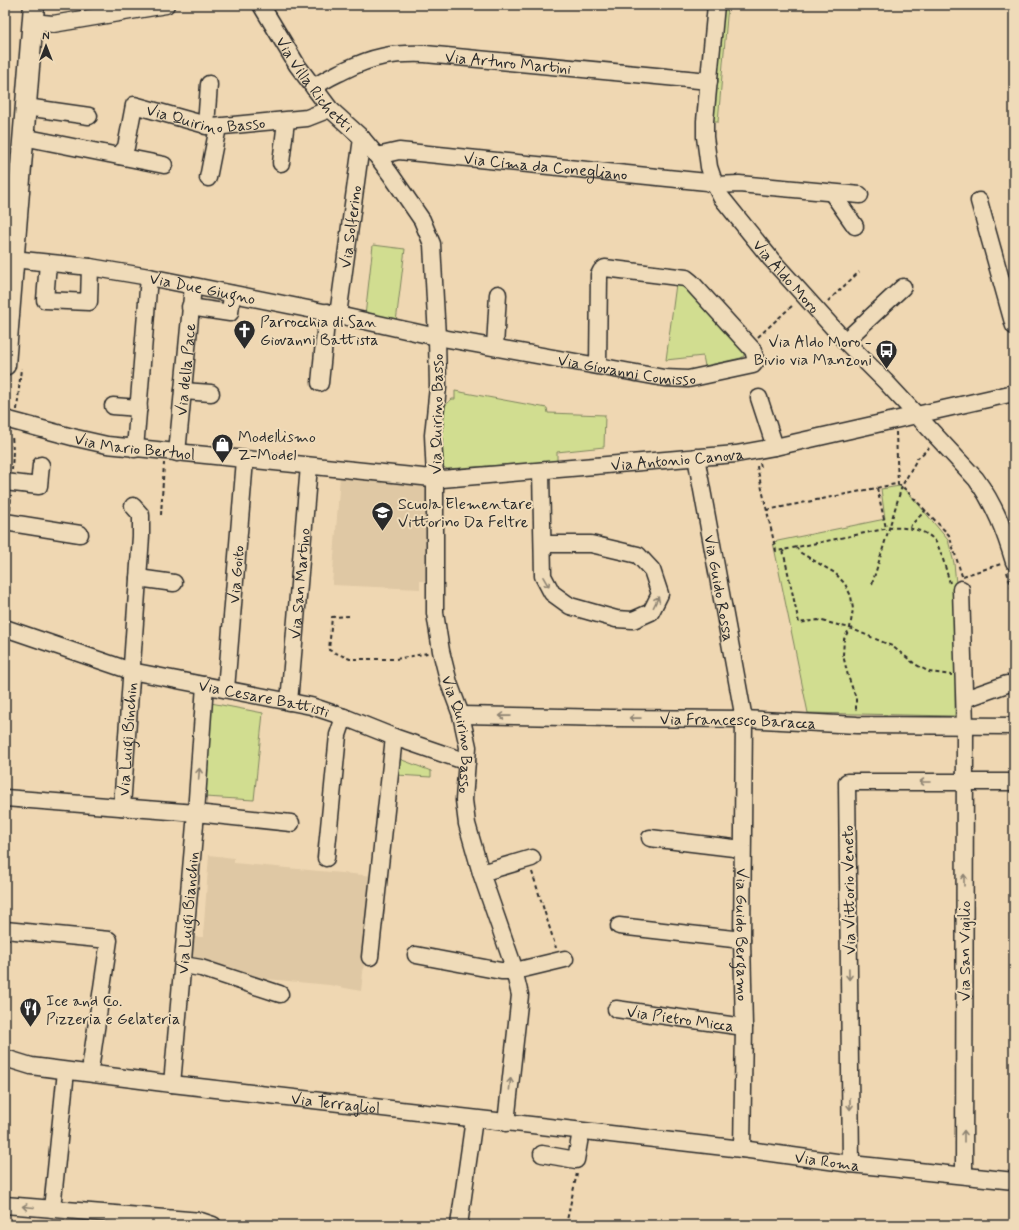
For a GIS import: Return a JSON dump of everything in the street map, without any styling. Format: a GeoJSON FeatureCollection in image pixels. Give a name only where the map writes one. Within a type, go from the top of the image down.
{"type":"FeatureCollection","features":[{"type":"Feature","properties":{"kind":"main road"},"geometry":{"type":"LineString","coordinates":[[5,365],[7,304],[13,259],[33,14]]}},
{"type":"Feature","properties":{"kind":"street"},"geometry":{"type":"LineString","coordinates":[[33,14],[53,24],[166,5]]}},
{"type":"Feature","properties":{"kind":"street","name":"Via Villa Richetti"},"geometry":{"type":"LineString","coordinates":[[261,5],[280,39],[314,88],[330,108],[362,138],[377,156]]}},
{"type":"Feature","properties":{"kind":"street","name":"Via Aldo Moro"},"geometry":{"type":"LineString","coordinates":[[716,5],[705,138],[709,167],[721,197],[771,259],[845,341],[885,381],[976,479],[988,497],[1005,531],[1008,564]]}},
{"type":"Feature","properties":{"kind":"street","name":"Via Arturo Martini"},"geometry":{"type":"LineString","coordinates":[[314,88],[323,80],[362,61],[392,54],[433,54],[709,81]]}},
{"type":"Feature","properties":{"kind":"street"},"geometry":{"type":"LineString","coordinates":[[208,178],[212,126],[209,84]]}},
{"type":"Feature","properties":{"kind":"street","name":"Via Quirino Basso"},"geometry":{"type":"LineString","coordinates":[[119,156],[126,146],[134,105],[212,126],[307,118],[330,108]]}},
{"type":"Feature","properties":{"kind":"street"},"geometry":{"type":"LineString","coordinates":[[26,107],[89,116]]}},
{"type":"Feature","properties":{"kind":"street"},"geometry":{"type":"LineString","coordinates":[[281,164],[286,120]]}},
{"type":"Feature","properties":{"kind":"street"},"geometry":{"type":"LineString","coordinates":[[23,137],[164,165]]}},
{"type":"Feature","properties":{"kind":"street","name":"Via Solferino"},"geometry":{"type":"LineString","coordinates":[[320,383],[362,138]]}},
{"type":"Feature","properties":{"kind":"street","name":"Via Cima da Conegliano"},"geometry":{"type":"LineString","coordinates":[[377,156],[398,151],[707,182],[715,185],[739,184],[860,195]]}},
{"type":"Feature","properties":{"kind":"street","name":"Via Quirino Basso"},"geometry":{"type":"LineString","coordinates":[[377,156],[422,220],[432,244],[438,387],[433,435],[435,478],[435,613],[449,683],[461,715],[468,747],[465,812],[481,873],[515,972],[520,996],[506,1123]]}},
{"type":"Feature","properties":{"kind":"street"},"geometry":{"type":"LineString","coordinates":[[832,193],[855,226]]}},
{"type":"Feature","properties":{"kind":"street"},"geometry":{"type":"LineString","coordinates":[[979,202],[1010,294],[1014,326]]}},
{"type":"Feature","properties":{"kind":"street","name":"Via Due Giugno"},"geometry":{"type":"LineString","coordinates":[[13,259],[90,267],[149,277],[332,313],[437,337]]}},
{"type":"Feature","properties":{"kind":"street"},"geometry":{"type":"LineString","coordinates":[[48,263],[45,300],[88,302],[90,267]]}},
{"type":"Feature","properties":{"kind":"street"},"geometry":{"type":"LineString","coordinates":[[598,366],[598,275],[605,268],[686,278],[748,345]]}},
{"type":"Feature","properties":{"kind":"street"},"geometry":{"type":"LineString","coordinates":[[135,449],[149,277]]}},
{"type":"Feature","properties":{"kind":"street","name":"Via della Pace"},"geometry":{"type":"LineString","coordinates":[[170,452],[183,391],[192,286]]}},
{"type":"Feature","properties":{"kind":"street"},"geometry":{"type":"LineString","coordinates":[[845,341],[903,287]]}},
{"type":"Feature","properties":{"kind":"street"},"geometry":{"type":"LineString","coordinates":[[190,307],[230,312],[232,294]]}},
{"type":"Feature","properties":{"kind":"street"},"geometry":{"type":"LineString","coordinates":[[495,347],[498,294]]}},
{"type":"Feature","properties":{"kind":"street","name":"Via Giovanni Comisso"},"geometry":{"type":"LineString","coordinates":[[437,337],[664,378],[688,379],[753,365],[756,361],[753,350],[748,345]]}},
{"type":"Feature","properties":{"kind":"street"},"geometry":{"type":"LineString","coordinates":[[183,391],[211,393]]}},
{"type":"Feature","properties":{"kind":"street","name":"Via Antonio Canova"},"geometry":{"type":"LineString","coordinates":[[435,478],[442,479],[736,454],[775,447],[1014,393]]}},
{"type":"Feature","properties":{"kind":"street"},"geometry":{"type":"LineString","coordinates":[[759,398],[775,447]]}},
{"type":"Feature","properties":{"kind":"street"},"geometry":{"type":"LineString","coordinates":[[113,406],[139,408]]}},
{"type":"Feature","properties":{"kind":"street","name":"Via Mario Bertuol"},"geometry":{"type":"LineString","coordinates":[[5,419],[107,446],[435,478]]}},
{"type":"Feature","properties":{"kind":"street","name":"Via Guido Rossa"},"geometry":{"type":"LineString","coordinates":[[696,457],[744,719]]}},
{"type":"Feature","properties":{"kind":"street","name":"Via Goito"},"geometry":{"type":"LineString","coordinates":[[226,689],[245,460]]}},
{"type":"Feature","properties":{"kind":"street"},"geometry":{"type":"LineString","coordinates":[[5,482],[39,486],[41,465]]}},
{"type":"Feature","properties":{"kind":"street","name":"Via San Martino"},"geometry":{"type":"LineString","coordinates":[[289,702],[309,466]]}},
{"type":"Feature","properties":{"kind":"street"},"geometry":{"type":"LineString","coordinates":[[541,471],[543,576],[552,593],[570,606],[616,619],[634,620],[651,612],[660,594],[652,570],[638,555],[591,544],[543,544]]}},
{"type":"Feature","properties":{"kind":"street"},"geometry":{"type":"LineString","coordinates":[[131,670],[141,536],[140,515],[133,506]]}},
{"type":"Feature","properties":{"kind":"street"},"geometry":{"type":"LineString","coordinates":[[5,522],[80,534]]}},
{"type":"Feature","properties":{"kind":"street"},"geometry":{"type":"LineString","coordinates":[[138,578],[174,583]]}},
{"type":"Feature","properties":{"kind":"street","name":"Via San Vigilio"},"geometry":{"type":"LineString","coordinates":[[957,582],[964,675],[965,726],[964,1176]]}},
{"type":"Feature","properties":{"kind":"street","name":"Via Cesare Battisti"},"geometry":{"type":"LineString","coordinates":[[5,628],[131,670],[311,706],[467,762]]}},
{"type":"Feature","properties":{"kind":"street","name":"Via Luigi Binchin"},"geometry":{"type":"LineString","coordinates":[[122,807],[131,670]]}},
{"type":"Feature","properties":{"kind":"street"},"geometry":{"type":"LineString","coordinates":[[964,699],[1007,684]]}},
{"type":"Feature","properties":{"kind":"street","name":"Via Luigi Bianchin"},"geometry":{"type":"LineString","coordinates":[[172,1084],[196,813],[205,685]]}},
{"type":"Feature","properties":{"kind":"street","name":"Via Francesco Baracca"},"geometry":{"type":"LineString","coordinates":[[461,715],[744,719],[857,725],[1014,726]]}},
{"type":"Feature","properties":{"kind":"street"},"geometry":{"type":"LineString","coordinates":[[326,858],[338,735],[344,717]]}},
{"type":"Feature","properties":{"kind":"street","name":"Via Guido Bergamo"},"geometry":{"type":"LineString","coordinates":[[742,1149],[744,1027],[742,849],[744,719]]}},
{"type":"Feature","properties":{"kind":"street"},"geometry":{"type":"LineString","coordinates":[[370,957],[394,737]]}},
{"type":"Feature","properties":{"kind":"street","name":"Via Vittorio Veneto"},"geometry":{"type":"LineString","coordinates":[[851,1164],[847,782],[1014,782]]}},
{"type":"Feature","properties":{"kind":"street"},"geometry":{"type":"LineString","coordinates":[[5,798],[196,813],[291,823]]}},
{"type":"Feature","properties":{"kind":"street"},"geometry":{"type":"LineString","coordinates":[[650,838],[742,849]]}},
{"type":"Feature","properties":{"kind":"street"},"geometry":{"type":"LineString","coordinates":[[481,873],[530,859]]}},
{"type":"Feature","properties":{"kind":"street"},"geometry":{"type":"LineString","coordinates":[[619,926],[742,940]]}},
{"type":"Feature","properties":{"kind":"street"},"geometry":{"type":"LineString","coordinates":[[5,930],[109,940],[91,1063]]}},
{"type":"Feature","properties":{"kind":"street"},"geometry":{"type":"LineString","coordinates":[[416,954],[501,971],[515,972],[562,960]]}},
{"type":"Feature","properties":{"kind":"street"},"geometry":{"type":"LineString","coordinates":[[183,965],[201,968],[280,994]]}},
{"type":"Feature","properties":{"kind":"street","name":"Via Pietro Micca"},"geometry":{"type":"LineString","coordinates":[[616,1009],[744,1027]]}},
{"type":"Feature","properties":{"kind":"street","name":"Via Terragliol"},"geometry":{"type":"LineString","coordinates":[[5,1058],[31,1066]]}},
{"type":"Feature","properties":{"kind":"street","name":"Via Terragliol"},"geometry":{"type":"LineString","coordinates":[[5,1066],[31,1066],[172,1084],[641,1138]]}},
{"type":"Feature","properties":{"kind":"street"},"geometry":{"type":"LineString","coordinates":[[52,1209],[66,1071]]}},
{"type":"Feature","properties":{"kind":"street"},"geometry":{"type":"LineString","coordinates":[[459,1225],[474,1119]]}},
{"type":"Feature","properties":{"kind":"street"},"geometry":{"type":"LineString","coordinates":[[542,1154],[576,1160],[581,1131]]}},
{"type":"Feature","properties":{"kind":"street","name":"Via Roma"},"geometry":{"type":"LineString","coordinates":[[641,1138],[742,1149],[851,1164],[1014,1181]]}},
{"type":"Feature","properties":{"kind":"street"},"geometry":{"type":"LineString","coordinates":[[5,1205],[52,1209],[111,1219],[201,1221],[213,1225]]}},
{"type":"Feature","properties":{"kind":"path"},"geometry":{"type":"LineString","coordinates":[[824,305],[859,272]]}},
{"type":"Feature","properties":{"kind":"path"},"geometry":{"type":"LineString","coordinates":[[748,345],[796,302]]}},
{"type":"Feature","properties":{"kind":"path"},"geometry":{"type":"LineString","coordinates":[[896,429],[898,485]]}},
{"type":"Feature","properties":{"kind":"path"},"geometry":{"type":"LineString","coordinates":[[872,584],[902,486],[917,459],[939,439]]}},
{"type":"Feature","properties":{"kind":"path"},"geometry":{"type":"LineString","coordinates":[[757,450],[761,467],[757,467],[776,551],[888,528],[910,528],[918,530],[933,538],[940,551],[948,578],[957,582],[1008,564],[1014,596]]}},
{"type":"Feature","properties":{"kind":"path"},"geometry":{"type":"LineString","coordinates":[[161,515],[170,452]]}},
{"type":"Feature","properties":{"kind":"path"},"geometry":{"type":"LineString","coordinates":[[767,510],[877,488],[898,485],[902,486],[949,535],[957,582]]}},
{"type":"Feature","properties":{"kind":"path"},"geometry":{"type":"LineString","coordinates":[[877,488],[888,528]]}},
{"type":"Feature","properties":{"kind":"path"},"geometry":{"type":"LineString","coordinates":[[910,528],[926,510]]}},
{"type":"Feature","properties":{"kind":"path"},"geometry":{"type":"LineString","coordinates":[[796,547],[801,553],[835,574],[845,584],[851,596],[853,609],[850,628],[844,639],[843,655],[848,676],[856,698],[857,725]]}},
{"type":"Feature","properties":{"kind":"path"},"geometry":{"type":"LineString","coordinates":[[783,550],[799,623],[818,620],[850,628],[892,646],[915,664],[929,672],[964,675]]}},
{"type":"Feature","properties":{"kind":"path"},"geometry":{"type":"LineString","coordinates":[[948,578],[957,582]]}},
{"type":"Feature","properties":{"kind":"path"},"geometry":{"type":"LineString","coordinates":[[349,616],[332,617],[329,650],[350,659],[396,659],[442,651]]}},
{"type":"Feature","properties":{"kind":"path"},"geometry":{"type":"LineString","coordinates":[[530,859],[562,960]]}},
{"type":"Feature","properties":{"kind":"path"},"geometry":{"type":"LineString","coordinates":[[566,1225],[578,1173],[576,1160]]}},
{"type":"Feature","properties":{"kind":"shaded area","name":"Scuola Elementare Vittorino Da Feltre"},"geometry":{"type":"Polygon","coordinates":[[[340,476],[425,486],[429,490],[429,579],[426,581],[420,581],[420,589],[332,585],[340,476]]]}},
{"type":"Feature","properties":{"kind":"shaded area"},"geometry":{"type":"Polygon","coordinates":[[[209,855],[234,858],[234,863],[374,876],[361,991],[329,985],[267,979],[259,985],[191,963],[192,937],[203,937],[209,855]]]}},
{"type":"Feature","properties":{"kind":"green space"},"geometry":{"type":"Polygon","coordinates":[[[723,5],[728,5],[718,122],[711,122],[723,5]]]}},
{"type":"Feature","properties":{"kind":"green space"},"geometry":{"type":"Polygon","coordinates":[[[373,245],[405,249],[396,322],[365,316],[373,245]]]}},
{"type":"Feature","properties":{"kind":"green space"},"geometry":{"type":"Polygon","coordinates":[[[676,284],[686,285],[744,351],[744,356],[705,366],[703,356],[666,360],[676,284]]]}},
{"type":"Feature","properties":{"kind":"green space"},"geometry":{"type":"Polygon","coordinates":[[[455,391],[547,408],[548,413],[605,415],[604,447],[557,452],[557,461],[447,469],[442,466],[441,421],[443,409],[452,399],[455,399],[455,391]]]}},
{"type":"Feature","properties":{"kind":"green space"},"geometry":{"type":"Polygon","coordinates":[[[900,486],[909,493],[948,540],[954,563],[957,594],[955,716],[808,713],[773,542],[885,519],[881,489],[900,486]]]}},
{"type":"Feature","properties":{"kind":"green space"},"geometry":{"type":"Polygon","coordinates":[[[211,703],[263,713],[254,800],[205,797],[211,703]]]}},
{"type":"Feature","properties":{"kind":"green space"},"geometry":{"type":"Polygon","coordinates":[[[397,758],[431,771],[431,777],[396,775],[397,758]]]}},
{"type":"Feature","properties":{"kind":"place","name":"Parrocchia di San Giovanni Battista"},"geometry":{"type":"Point","coordinates":[245,350]}},
{"type":"Feature","properties":{"kind":"place","name":"Via Aldo Moro - Bivio via Manzoni"},"geometry":{"type":"Point","coordinates":[887,370]}},
{"type":"Feature","properties":{"kind":"place","name":"Modellismo Z-Model"},"geometry":{"type":"Point","coordinates":[223,464]}},
{"type":"Feature","properties":{"kind":"place","name":"Scuola Elementare Vittorino Da Feltre"},"geometry":{"type":"Point","coordinates":[382,532]}},
{"type":"Feature","properties":{"kind":"place","name":"Ice and Co. Pizzeria e Gelateria"},"geometry":{"type":"Point","coordinates":[30,1028]}}]}
